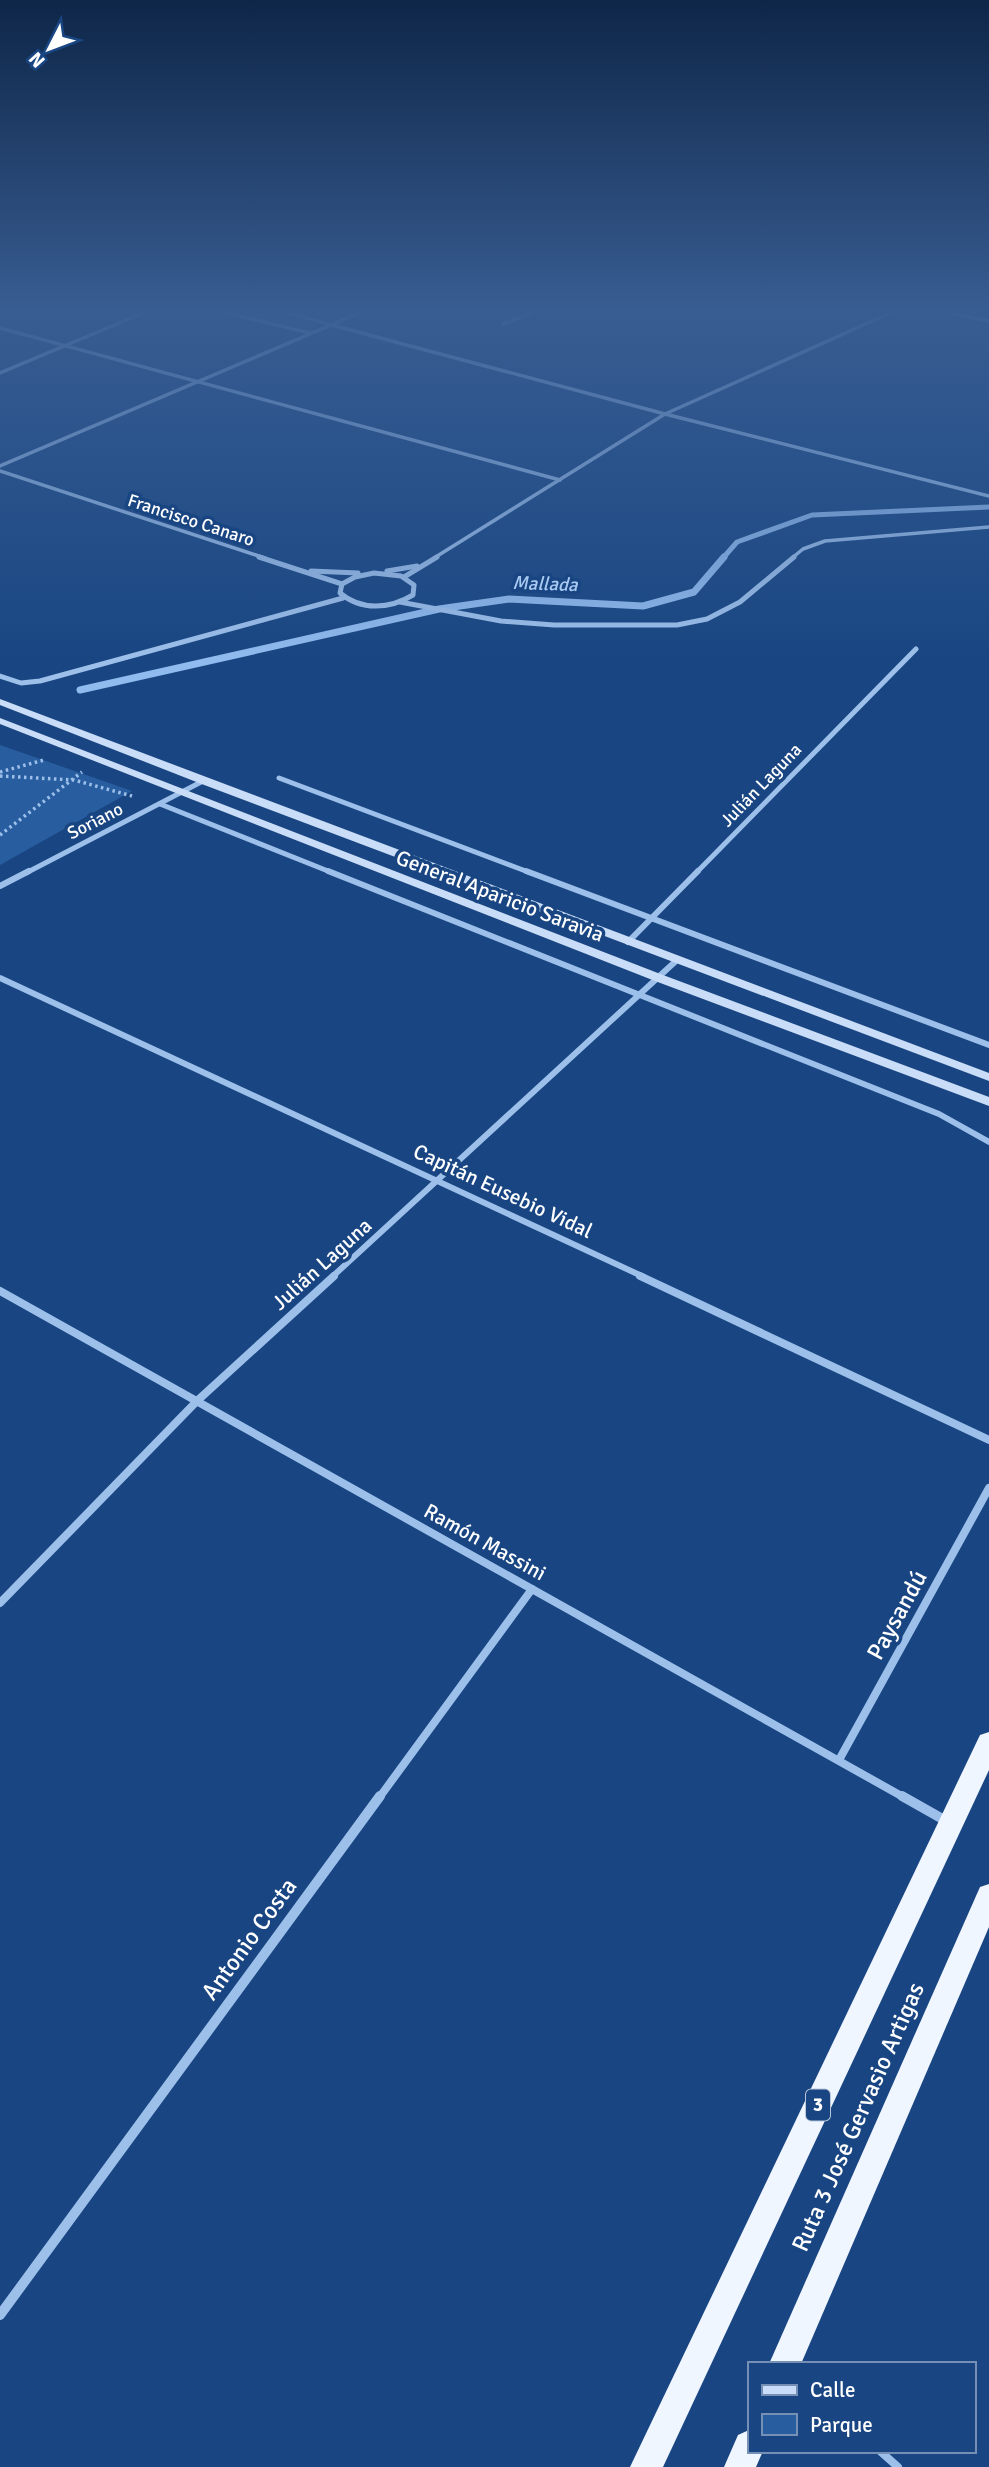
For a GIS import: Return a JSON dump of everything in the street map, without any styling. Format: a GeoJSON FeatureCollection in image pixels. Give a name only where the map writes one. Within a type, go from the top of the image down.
{"type":"FeatureCollection","features":[{"type":"Feature","properties":{"kind":"highway","name":"3"},"geometry":{"type":"LineString","coordinates":[[646,2467],[989,1743]]}},
{"type":"Feature","properties":{"kind":"highway","name":"Ruta 3 José Gervasio Artigas"},"geometry":{"type":"LineString","coordinates":[[786,2362],[989,1896]]}},
{"type":"Feature","properties":{"kind":"main road","name":"General Aparicio Saravia"},"geometry":{"type":"LineString","coordinates":[[0,702],[989,1077]]}},
{"type":"Feature","properties":{"kind":"main road","name":"General Aparicio Saravia"},"geometry":{"type":"LineString","coordinates":[[0,721],[659,978],[989,1102]]}},
{"type":"Feature","properties":{"kind":"street"},"geometry":{"type":"LineString","coordinates":[[0,466],[89,428]]}},
{"type":"Feature","properties":{"kind":"street"},"geometry":{"type":"LineString","coordinates":[[371,428],[560,480]]}},
{"type":"Feature","properties":{"kind":"street"},"geometry":{"type":"LineString","coordinates":[[404,577],[643,428]]}},
{"type":"Feature","properties":{"kind":"street"},"geometry":{"type":"LineString","coordinates":[[721,428],[982,494],[989,493]]}},
{"type":"Feature","properties":{"kind":"street","name":"Francisco Canaro"},"geometry":{"type":"LineString","coordinates":[[0,471],[294,570]]}},
{"type":"Feature","properties":{"kind":"street"},"geometry":{"type":"LineString","coordinates":[[3,677],[21,683],[40,681],[344,598],[369,606],[400,602],[502,621],[554,625],[677,625],[707,619],[740,602],[803,548],[825,541],[989,527]]}},
{"type":"Feature","properties":{"kind":"street"},"geometry":{"type":"LineString","coordinates":[[294,570],[342,584],[355,577],[431,562]]}},
{"type":"Feature","properties":{"kind":"street"},"geometry":{"type":"LineString","coordinates":[[294,570],[404,577],[414,585],[413,601],[419,607]]}},
{"type":"Feature","properties":{"kind":"street"},"geometry":{"type":"LineString","coordinates":[[342,584],[340,593],[344,598]]}},
{"type":"Feature","properties":{"kind":"street"},"geometry":{"type":"LineString","coordinates":[[400,602],[413,594]]}},
{"type":"Feature","properties":{"kind":"street","name":"Julián Laguna"},"geometry":{"type":"LineString","coordinates":[[628,942],[916,649]]}},
{"type":"Feature","properties":{"kind":"street","name":"General Aparicio Saravia"},"geometry":{"type":"LineString","coordinates":[[279,778],[989,1045]]}},
{"type":"Feature","properties":{"kind":"street","name":"Soriano"},"geometry":{"type":"LineString","coordinates":[[0,886],[203,781]]}},
{"type":"Feature","properties":{"kind":"street","name":"General Aparicio Saravia"},"geometry":{"type":"LineString","coordinates":[[160,804],[939,1114],[989,1142]]}},
{"type":"Feature","properties":{"kind":"street","name":"Julián Laguna"},"geometry":{"type":"LineString","coordinates":[[0,1603],[197,1401],[440,1181],[677,960]]}},
{"type":"Feature","properties":{"kind":"street","name":"Capitán Eusebio Vidal"},"geometry":{"type":"LineString","coordinates":[[0,978],[440,1181],[989,1440]]}},
{"type":"Feature","properties":{"kind":"street","name":"Ramón Massini"},"geometry":{"type":"LineString","coordinates":[[0,1291],[952,1824]]}},
{"type":"Feature","properties":{"kind":"street","name":"Paysandú"},"geometry":{"type":"LineString","coordinates":[[839,1760],[989,1488]]}},
{"type":"Feature","properties":{"kind":"street","name":"Antonio Costa"},"geometry":{"type":"LineString","coordinates":[[0,2315],[532,1588]]}},
{"type":"Feature","properties":{"kind":"lane"},"geometry":{"type":"LineString","coordinates":[[882,2453],[898,2467]]}},
{"type":"Feature","properties":{"kind":"path"},"geometry":{"type":"LineString","coordinates":[[0,774],[43,760],[56,759]]}},
{"type":"Feature","properties":{"kind":"path"},"geometry":{"type":"LineString","coordinates":[[0,835],[75,780],[86,767]]}},
{"type":"Feature","properties":{"kind":"path"},"geometry":{"type":"LineString","coordinates":[[0,774],[75,780],[160,804]]}},
{"type":"Feature","properties":{"kind":"green space"},"geometry":{"type":"Polygon","coordinates":[[[0,745],[132,791],[0,865],[0,745]]]}},
{"type":"Feature","properties":{"kind":"waterway","name":"Mallada"},"geometry":{"type":"LineString","coordinates":[[723,558],[737,542],[812,515],[989,507]]}},
{"type":"Feature","properties":{"kind":"waterway","name":"Mallada"},"geometry":{"type":"LineString","coordinates":[[80,690],[439,609],[509,599],[643,606],[694,592],[724,557]]}}]}
